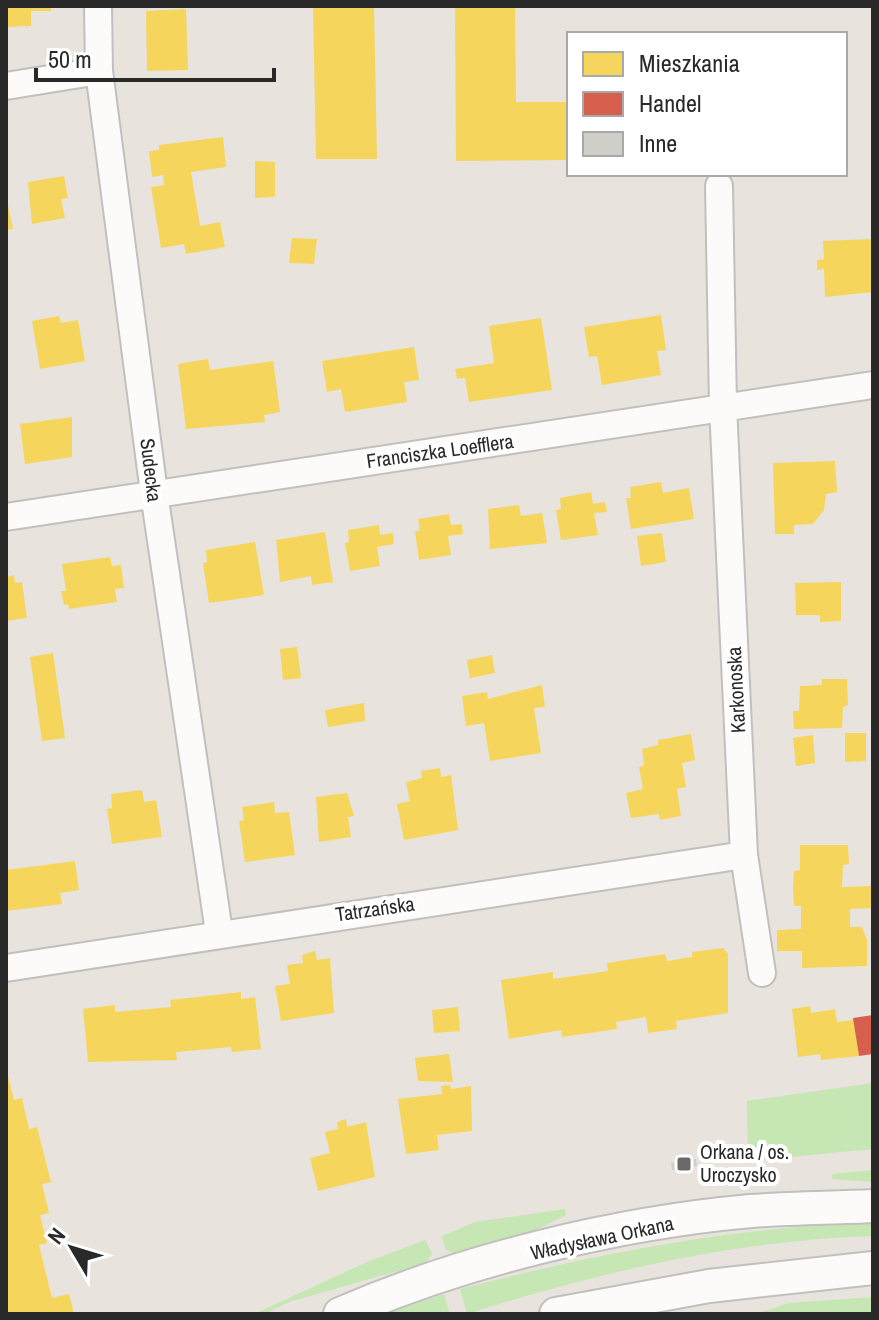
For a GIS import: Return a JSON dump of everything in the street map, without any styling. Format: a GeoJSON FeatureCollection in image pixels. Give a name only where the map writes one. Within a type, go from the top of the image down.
{"type":"FeatureCollection","features":[{"type":"Feature","properties":{"kind":"street","name":"Sudecka"},"geometry":{"type":"LineString","coordinates":[[98,6],[99,71],[154,493],[219,932]]}},
{"type":"Feature","properties":{"kind":"street"},"geometry":{"type":"LineString","coordinates":[[6,86],[99,71]]}},
{"type":"Feature","properties":{"kind":"street","name":"Karkonoska"},"geometry":{"type":"LineString","coordinates":[[719,186],[723,406],[744,855],[762,973]]}},
{"type":"Feature","properties":{"kind":"street","name":"Franciszka Loefflera"},"geometry":{"type":"LineString","coordinates":[[6,517],[873,385]]}},
{"type":"Feature","properties":{"kind":"street","name":"Tatrzańska"},"geometry":{"type":"LineString","coordinates":[[6,968],[219,932],[744,855]]}},
{"type":"Feature","properties":{"kind":"street","name":"Władysława Orkana"},"geometry":{"type":"LineString","coordinates":[[340,1314],[446,1274],[577,1240],[751,1211],[873,1206]]}},
{"type":"Feature","properties":{"kind":"street"},"geometry":{"type":"LineString","coordinates":[[556,1314],[709,1286],[873,1268]]}},
{"type":"Feature","properties":{"kind":"green space"},"geometry":{"type":"Polygon","coordinates":[[[873,1083],[873,1149],[748,1161],[747,1101],[873,1083]]]}},
{"type":"Feature","properties":{"kind":"green space"},"geometry":{"type":"Polygon","coordinates":[[[873,1170],[873,1182],[832,1179],[832,1174],[873,1170]]]}},
{"type":"Feature","properties":{"kind":"green space"},"geometry":{"type":"Polygon","coordinates":[[[565,1209],[566,1215],[518,1239],[456,1255],[445,1249],[442,1236],[475,1222],[565,1209]]]}},
{"type":"Feature","properties":{"kind":"green space"},"geometry":{"type":"Polygon","coordinates":[[[873,1222],[873,1236],[769,1244],[667,1261],[567,1285],[467,1314],[460,1289],[665,1244],[767,1230],[873,1222]]]}},
{"type":"Feature","properties":{"kind":"green space"},"geometry":{"type":"Polygon","coordinates":[[[425,1240],[432,1253],[426,1263],[289,1302],[265,1314],[254,1314],[367,1262],[425,1240]]]}},
{"type":"Feature","properties":{"kind":"green space"},"geometry":{"type":"Polygon","coordinates":[[[444,1294],[450,1314],[383,1314],[444,1294]]]}},
{"type":"Feature","properties":{"kind":"green space"},"geometry":{"type":"Polygon","coordinates":[[[873,1297],[873,1314],[755,1314],[788,1303],[873,1297]]]}},
{"type":"Feature","properties":{"kind":"building: Mieszkania"},"geometry":{"type":"Polygon","coordinates":[[[7,6],[51,6],[51,11],[31,11],[31,26],[7,27],[7,6]]]}},
{"type":"Feature","properties":{"kind":"building: Mieszkania"},"geometry":{"type":"Polygon","coordinates":[[[313,6],[374,6],[377,159],[316,159],[313,6]]]}},
{"type":"Feature","properties":{"kind":"building: Mieszkania"},"geometry":{"type":"Polygon","coordinates":[[[455,6],[515,6],[516,102],[567,102],[567,160],[456,161],[455,6]]]}},
{"type":"Feature","properties":{"kind":"building: Mieszkania"},"geometry":{"type":"Polygon","coordinates":[[[186,9],[188,70],[147,71],[146,11],[186,9]]]}},
{"type":"Feature","properties":{"kind":"building: Mieszkania"},"geometry":{"type":"Polygon","coordinates":[[[223,137],[226,167],[191,172],[200,226],[220,222],[225,247],[186,254],[184,244],[161,248],[151,187],[164,185],[163,175],[152,177],[149,151],[159,150],[159,145],[223,137]]]}},
{"type":"Feature","properties":{"kind":"building: Mieszkania"},"geometry":{"type":"Polygon","coordinates":[[[255,161],[275,162],[275,197],[255,198],[255,161]]]}},
{"type":"Feature","properties":{"kind":"building: Mieszkania"},"geometry":{"type":"Polygon","coordinates":[[[64,176],[68,198],[61,199],[65,218],[32,224],[28,182],[64,176]]]}},
{"type":"Feature","properties":{"kind":"building: Mieszkania"},"geometry":{"type":"Polygon","coordinates":[[[6,196],[13,229],[6,230],[6,196]]]}},
{"type":"Feature","properties":{"kind":"building: Mieszkania"},"geometry":{"type":"Polygon","coordinates":[[[292,238],[317,239],[314,264],[289,263],[292,238]]]}},
{"type":"Feature","properties":{"kind":"building: Mieszkania"},"geometry":{"type":"Polygon","coordinates":[[[873,239],[873,292],[825,297],[824,269],[817,270],[817,260],[824,259],[823,241],[873,239]]]}},
{"type":"Feature","properties":{"kind":"building: Mieszkania"},"geometry":{"type":"Polygon","coordinates":[[[661,315],[666,350],[657,351],[661,375],[602,385],[597,356],[589,357],[584,327],[661,315]]]}},
{"type":"Feature","properties":{"kind":"building: Mieszkania"},"geometry":{"type":"Polygon","coordinates":[[[59,316],[61,323],[78,320],[85,361],[40,369],[32,321],[59,316]]]}},
{"type":"Feature","properties":{"kind":"building: Mieszkania"},"geometry":{"type":"Polygon","coordinates":[[[541,318],[552,390],[469,402],[465,378],[457,379],[455,369],[494,363],[489,326],[541,318]]]}},
{"type":"Feature","properties":{"kind":"building: Mieszkania"},"geometry":{"type":"Polygon","coordinates":[[[414,347],[419,380],[404,382],[407,402],[345,412],[341,389],[327,392],[322,361],[414,347]]]}},
{"type":"Feature","properties":{"kind":"building: Mieszkania"},"geometry":{"type":"Polygon","coordinates":[[[208,359],[210,370],[273,361],[280,412],[264,415],[265,422],[186,429],[178,364],[208,359]]]}},
{"type":"Feature","properties":{"kind":"building: Mieszkania"},"geometry":{"type":"Polygon","coordinates":[[[72,417],[72,457],[25,464],[20,424],[72,417]]]}},
{"type":"Feature","properties":{"kind":"building: Mieszkania"},"geometry":{"type":"Polygon","coordinates":[[[835,461],[837,492],[826,494],[824,510],[813,524],[794,525],[794,534],[775,534],[773,463],[835,461]]]}},
{"type":"Feature","properties":{"kind":"building: Mieszkania"},"geometry":{"type":"Polygon","coordinates":[[[661,482],[663,493],[689,488],[694,519],[631,529],[626,498],[631,498],[630,487],[661,482]]]}},
{"type":"Feature","properties":{"kind":"building: Mieszkania"},"geometry":{"type":"Polygon","coordinates":[[[591,492],[593,504],[605,502],[607,512],[594,513],[598,535],[561,540],[556,510],[561,509],[560,498],[591,492]]]}},
{"type":"Feature","properties":{"kind":"building: Mieszkania"},"geometry":{"type":"Polygon","coordinates":[[[519,505],[521,516],[542,513],[547,543],[490,549],[488,509],[519,505]]]}},
{"type":"Feature","properties":{"kind":"building: Mieszkania"},"geometry":{"type":"Polygon","coordinates":[[[449,514],[451,525],[462,524],[463,534],[448,536],[451,555],[419,560],[415,531],[420,531],[418,519],[449,514]]]}},
{"type":"Feature","properties":{"kind":"building: Mieszkania"},"geometry":{"type":"Polygon","coordinates":[[[379,525],[380,535],[393,533],[394,544],[377,547],[380,566],[350,571],[345,543],[349,542],[348,530],[379,525]]]}},
{"type":"Feature","properties":{"kind":"building: Mieszkania"},"geometry":{"type":"Polygon","coordinates":[[[325,532],[333,582],[312,585],[311,576],[280,582],[276,540],[325,532]]]}},
{"type":"Feature","properties":{"kind":"building: Mieszkania"},"geometry":{"type":"Polygon","coordinates":[[[662,533],[666,562],[641,566],[637,536],[662,533]]]}},
{"type":"Feature","properties":{"kind":"building: Mieszkania"},"geometry":{"type":"Polygon","coordinates":[[[255,542],[264,595],[209,603],[203,563],[207,562],[206,550],[255,542]]]}},
{"type":"Feature","properties":{"kind":"building: Mieszkania"},"geometry":{"type":"Polygon","coordinates":[[[110,557],[112,566],[121,565],[124,588],[115,589],[117,602],[69,609],[68,604],[64,605],[61,591],[66,591],[62,564],[110,557]]]}},
{"type":"Feature","properties":{"kind":"building: Mieszkania"},"geometry":{"type":"Polygon","coordinates":[[[14,575],[15,583],[22,582],[27,618],[6,621],[6,577],[14,575]]]}},
{"type":"Feature","properties":{"kind":"building: Mieszkania"},"geometry":{"type":"Polygon","coordinates":[[[841,582],[841,621],[820,622],[820,615],[796,615],[795,583],[841,582]]]}},
{"type":"Feature","properties":{"kind":"building: Mieszkania"},"geometry":{"type":"Polygon","coordinates":[[[297,647],[301,678],[283,680],[280,649],[297,647]]]}},
{"type":"Feature","properties":{"kind":"building: Mieszkania"},"geometry":{"type":"Polygon","coordinates":[[[53,653],[65,738],[42,741],[30,657],[53,653]]]}},
{"type":"Feature","properties":{"kind":"building: Mieszkania"},"geometry":{"type":"Polygon","coordinates":[[[492,655],[495,673],[470,678],[467,660],[492,655]]]}},
{"type":"Feature","properties":{"kind":"building: Mieszkania"},"geometry":{"type":"Polygon","coordinates":[[[822,679],[847,679],[848,705],[843,707],[842,728],[794,729],[793,711],[799,711],[800,686],[822,685],[822,679]]]}},
{"type":"Feature","properties":{"kind":"building: Mieszkania"},"geometry":{"type":"Polygon","coordinates":[[[542,685],[545,707],[534,708],[541,753],[490,761],[484,723],[466,726],[462,696],[487,692],[488,699],[542,685]]]}},
{"type":"Feature","properties":{"kind":"building: Mieszkania"},"geometry":{"type":"Polygon","coordinates":[[[364,703],[365,721],[328,727],[325,710],[364,703]]]}},
{"type":"Feature","properties":{"kind":"building: Mieszkania"},"geometry":{"type":"Polygon","coordinates":[[[845,733],[866,733],[866,761],[845,762],[845,733]]]}},
{"type":"Feature","properties":{"kind":"building: Mieszkania"},"geometry":{"type":"Polygon","coordinates":[[[691,734],[695,760],[682,763],[686,787],[677,789],[681,816],[660,820],[659,814],[631,818],[626,793],[643,789],[639,767],[644,765],[642,749],[658,745],[658,740],[691,734]]]}},
{"type":"Feature","properties":{"kind":"building: Mieszkania"},"geometry":{"type":"Polygon","coordinates":[[[813,735],[815,763],[796,766],[793,738],[813,735]]]}},
{"type":"Feature","properties":{"kind":"building: Mieszkania"},"geometry":{"type":"Polygon","coordinates":[[[440,768],[441,777],[451,775],[458,830],[404,840],[397,804],[410,801],[406,782],[422,778],[421,771],[440,768]]]}},
{"type":"Feature","properties":{"kind":"building: Mieszkania"},"geometry":{"type":"Polygon","coordinates":[[[142,790],[144,802],[156,800],[162,837],[112,844],[107,809],[112,808],[111,794],[142,790]]]}},
{"type":"Feature","properties":{"kind":"building: Mieszkania"},"geometry":{"type":"Polygon","coordinates":[[[347,793],[354,816],[348,817],[351,837],[319,842],[316,797],[347,793]]]}},
{"type":"Feature","properties":{"kind":"building: Mieszkania"},"geometry":{"type":"Polygon","coordinates":[[[274,802],[275,813],[289,812],[295,855],[245,862],[239,821],[244,820],[242,807],[274,802]]]}},
{"type":"Feature","properties":{"kind":"building: Mieszkania"},"geometry":{"type":"Polygon","coordinates":[[[800,845],[848,845],[849,864],[843,865],[842,887],[872,886],[873,908],[850,909],[850,927],[862,927],[867,940],[867,966],[802,968],[802,951],[777,951],[777,930],[801,929],[801,906],[794,906],[793,889],[794,871],[800,870],[800,845]]]}},
{"type":"Feature","properties":{"kind":"building: Mieszkania"},"geometry":{"type":"Polygon","coordinates":[[[75,861],[79,890],[60,893],[62,904],[6,911],[6,870],[75,861]]]}},
{"type":"Feature","properties":{"kind":"building: Mieszkania"},"geometry":{"type":"Polygon","coordinates":[[[723,948],[728,954],[728,1013],[676,1021],[677,1029],[648,1033],[646,1017],[616,1022],[617,1029],[562,1037],[561,1030],[509,1039],[501,980],[553,972],[553,979],[581,975],[608,971],[607,963],[665,954],[667,961],[692,957],[692,952],[723,948]]]}},
{"type":"Feature","properties":{"kind":"building: Mieszkania"},"geometry":{"type":"Polygon","coordinates":[[[315,951],[317,960],[330,958],[334,1013],[281,1021],[275,986],[290,984],[287,965],[303,963],[302,955],[315,951]]]}},
{"type":"Feature","properties":{"kind":"building: Mieszkania"},"geometry":{"type":"Polygon","coordinates":[[[241,992],[241,999],[255,997],[261,1049],[232,1052],[231,1047],[176,1052],[177,1060],[88,1062],[83,1009],[115,1005],[115,1012],[171,1007],[170,1000],[241,992]]]}},
{"type":"Feature","properties":{"kind":"building: Mieszkania"},"geometry":{"type":"Polygon","coordinates":[[[810,1006],[811,1013],[835,1009],[837,1022],[854,1020],[859,1056],[821,1060],[820,1054],[798,1057],[792,1009],[810,1006]]]}},
{"type":"Feature","properties":{"kind":"building: Mieszkania"},"geometry":{"type":"Polygon","coordinates":[[[458,1007],[460,1031],[434,1033],[432,1010],[458,1007]]]}},
{"type":"Feature","properties":{"kind":"building: Mieszkania"},"geometry":{"type":"Polygon","coordinates":[[[449,1054],[453,1082],[418,1081],[415,1058],[449,1054]]]}},
{"type":"Feature","properties":{"kind":"building: Mieszkania"},"geometry":{"type":"Polygon","coordinates":[[[6,1068],[14,1100],[22,1098],[29,1129],[37,1127],[51,1182],[42,1184],[49,1213],[40,1215],[47,1243],[39,1245],[52,1298],[69,1294],[74,1314],[6,1314],[6,1068]]]}},
{"type":"Feature","properties":{"kind":"building: Mieszkania"},"geometry":{"type":"Polygon","coordinates":[[[450,1085],[451,1089],[471,1086],[472,1131],[437,1135],[439,1150],[406,1154],[398,1099],[442,1094],[441,1086],[450,1085]]]}},
{"type":"Feature","properties":{"kind":"building: Mieszkania"},"geometry":{"type":"Polygon","coordinates":[[[346,1119],[347,1127],[366,1122],[375,1177],[318,1191],[310,1158],[330,1153],[325,1132],[338,1129],[337,1122],[346,1119]]]}},
{"type":"Feature","properties":{"kind":"building: Handel"},"geometry":{"type":"Polygon","coordinates":[[[873,1015],[873,1054],[859,1056],[853,1018],[873,1015]]]}},
{"type":"Feature","properties":{"kind":"building: Inne"},"geometry":{"type":"Polygon","coordinates":[[[696,1159],[697,1166],[672,1170],[671,1163],[696,1159]]]}},
{"type":"Feature","properties":{"kind":"place","name":"Orkana / os. Uroczysko"},"geometry":{"type":"Point","coordinates":[684,1164]}}]}
